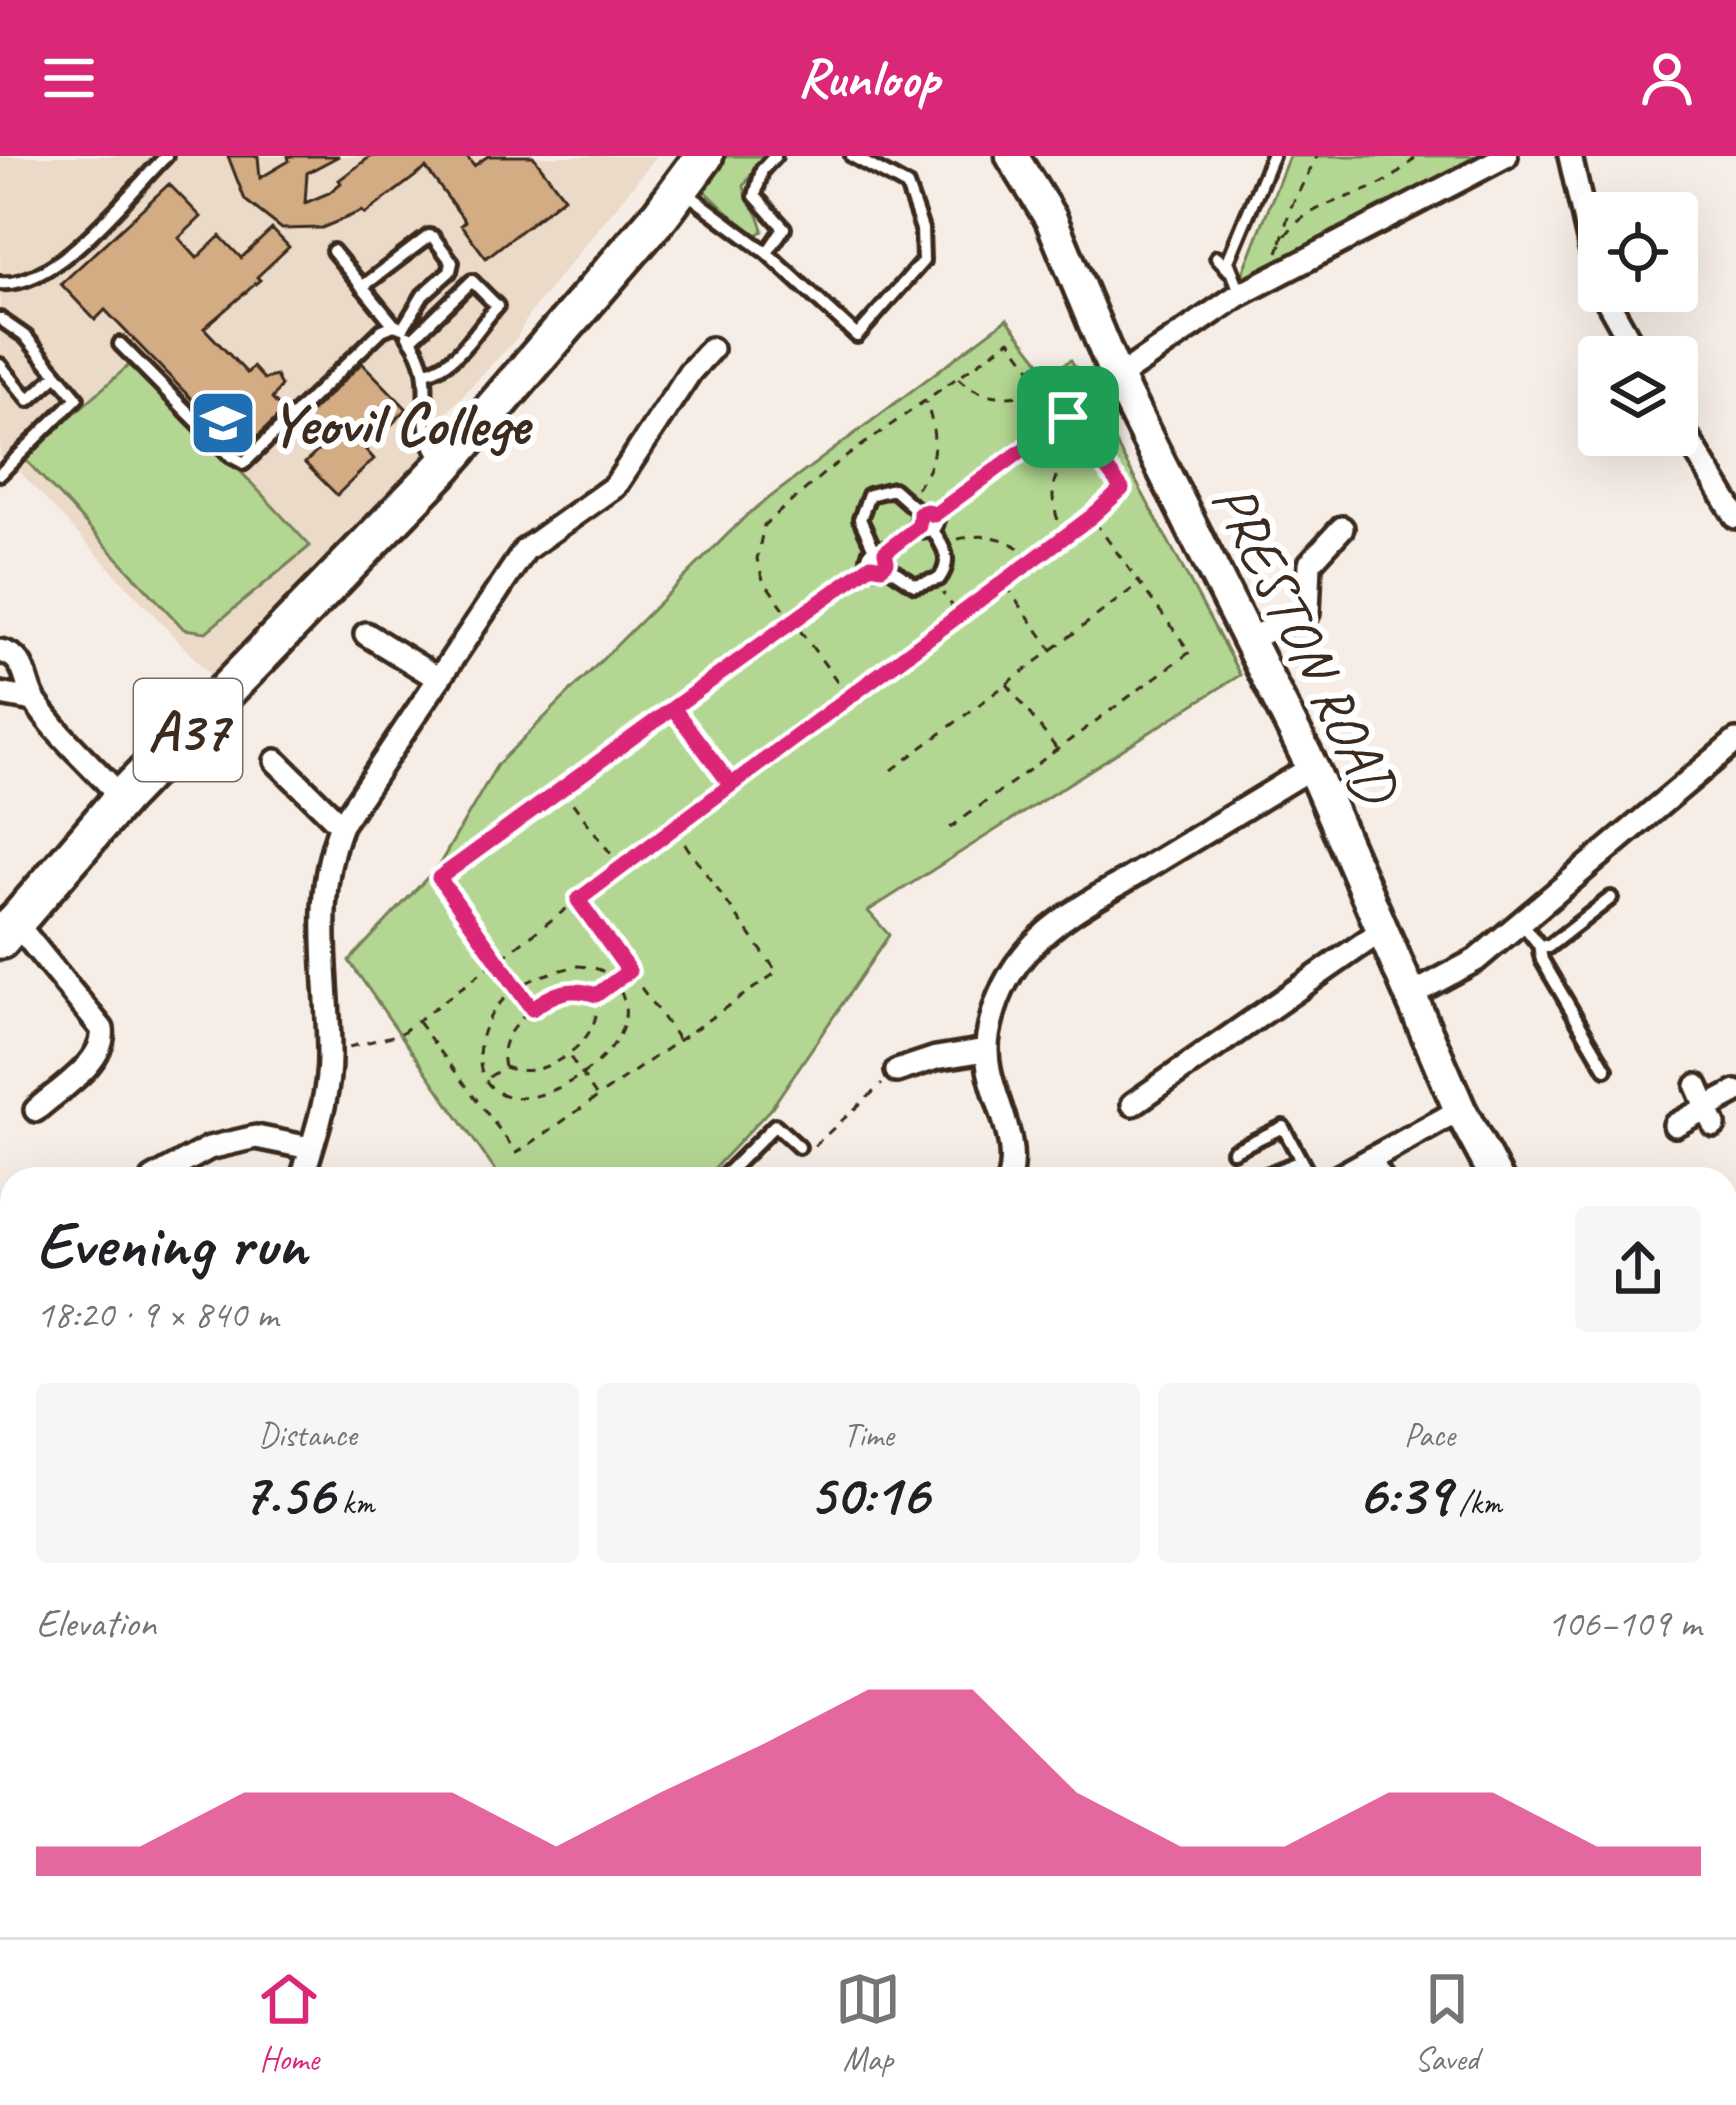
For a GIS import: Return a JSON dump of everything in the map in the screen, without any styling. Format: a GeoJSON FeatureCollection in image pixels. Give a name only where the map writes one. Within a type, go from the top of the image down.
{"type":"FeatureCollection","features":[{"type":"Feature","properties":{"kind":"highway","name":"A37"},"geometry":{"type":"LineString","coordinates":[[5,927],[122,798],[444,466],[704,156]]}},
{"type":"Feature","properties":{"kind":"street","name":"PRESTON ROAD"},"geometry":{"type":"LineString","coordinates":[[1012,156],[1051,219],[1117,378],[1312,766],[1460,1110],[1491,1167]]}},
{"type":"Feature","properties":{"kind":"street"},"geometry":{"type":"LineString","coordinates":[[1117,378],[1241,294],[1506,156]]}},
{"type":"Feature","properties":{"kind":"street"},"geometry":{"type":"LineString","coordinates":[[1570,156],[1578,192]]}},
{"type":"Feature","properties":{"kind":"street"},"geometry":{"type":"LineString","coordinates":[[305,1167],[323,1114],[329,1052],[322,901],[329,855],[341,825],[525,550],[615,486],[690,372],[711,349]]}},
{"type":"Feature","properties":{"kind":"street"},"geometry":{"type":"LineString","coordinates":[[1698,455],[1736,518]]}},
{"type":"Feature","properties":{"kind":"street"},"geometry":{"type":"LineString","coordinates":[[1246,640],[1308,613],[1310,563],[1342,528]]}},
{"type":"Feature","properties":{"kind":"street"},"geometry":{"type":"LineString","coordinates":[[366,634],[439,679]]}},
{"type":"Feature","properties":{"kind":"street"},"geometry":{"type":"LineString","coordinates":[[0,651],[9,652],[21,664],[33,700],[122,798]]}},
{"type":"Feature","properties":{"kind":"street"},"geometry":{"type":"LineString","coordinates":[[0,694],[33,700]]}},
{"type":"Feature","properties":{"kind":"street"},"geometry":{"type":"LineString","coordinates":[[1413,994],[1476,960],[1736,741]]}},
{"type":"Feature","properties":{"kind":"street"},"geometry":{"type":"LineString","coordinates":[[276,761],[341,825]]}},
{"type":"Feature","properties":{"kind":"street"},"geometry":{"type":"LineString","coordinates":[[1012,1167],[1012,1140],[989,1076],[986,1050],[993,1007],[1011,971],[1061,920],[1312,766]]}},
{"type":"Feature","properties":{"kind":"street"},"geometry":{"type":"LineString","coordinates":[[5,927],[102,1029],[104,1040],[98,1054],[36,1110]]}},
{"type":"Feature","properties":{"kind":"street"},"geometry":{"type":"LineString","coordinates":[[1133,1104],[1382,931]]}},
{"type":"Feature","properties":{"kind":"street"},"geometry":{"type":"LineString","coordinates":[[897,1071],[936,1058],[986,1050]]}},
{"type":"Feature","properties":{"kind":"street"},"geometry":{"type":"LineString","coordinates":[[1676,1125],[1736,1092]]}},
{"type":"Feature","properties":{"kind":"street"},"geometry":{"type":"LineString","coordinates":[[1357,1167],[1460,1110]]}},
{"type":"Feature","properties":{"kind":"street"},"geometry":{"type":"LineString","coordinates":[[175,1167],[209,1148],[256,1137],[310,1148]]}},
{"type":"Feature","properties":{"kind":"lane"},"geometry":{"type":"LineString","coordinates":[[0,297],[3,284],[16,285],[42,275],[81,242],[166,156]]}},
{"type":"Feature","properties":{"kind":"lane"},"geometry":{"type":"LineString","coordinates":[[766,253],[784,228],[755,196],[762,170],[775,156]]}},
{"type":"Feature","properties":{"kind":"lane"},"geometry":{"type":"LineString","coordinates":[[681,189],[766,253],[856,336],[923,261],[922,230],[907,186],[852,156]]}},
{"type":"Feature","properties":{"kind":"lane"},"geometry":{"type":"LineString","coordinates":[[1229,270],[1228,261],[1272,156]]}},
{"type":"Feature","properties":{"kind":"lane"},"geometry":{"type":"LineString","coordinates":[[120,344],[231,456],[244,463],[382,330],[399,327],[423,295],[450,271],[452,262],[429,236],[362,287]]}},
{"type":"Feature","properties":{"kind":"lane"},"geometry":{"type":"LineString","coordinates":[[333,250],[411,340],[426,372],[423,429],[444,466]]}},
{"type":"Feature","properties":{"kind":"lane"},"geometry":{"type":"LineString","coordinates":[[1216,257],[1241,294]]}},
{"type":"Feature","properties":{"kind":"lane"},"geometry":{"type":"LineString","coordinates":[[411,340],[472,281],[497,306],[468,344],[442,367],[426,372]]}},
{"type":"Feature","properties":{"kind":"lane"},"geometry":{"type":"LineString","coordinates":[[0,319],[26,337],[77,398],[0,474]]}},
{"type":"Feature","properties":{"kind":"lane"},"geometry":{"type":"LineString","coordinates":[[0,364],[29,400],[57,375]]}},
{"type":"Feature","properties":{"kind":"lane"},"geometry":{"type":"LineString","coordinates":[[871,565],[868,556],[881,555],[924,518],[1117,378]]}},
{"type":"Feature","properties":{"kind":"lane"},"geometry":{"type":"LineString","coordinates":[[885,488],[907,499],[924,518],[936,522],[932,529],[944,547],[947,564],[935,582],[915,586],[881,555],[860,519],[869,494],[885,488]]}},
{"type":"Feature","properties":{"kind":"lane"},"geometry":{"type":"LineString","coordinates":[[1540,945],[1547,947],[1611,898]]}},
{"type":"Feature","properties":{"kind":"lane"},"geometry":{"type":"LineString","coordinates":[[1521,922],[1540,945],[1542,960],[1606,1069]]}},
{"type":"Feature","properties":{"kind":"lane"},"geometry":{"type":"LineString","coordinates":[[733,1167],[776,1124],[799,1147]]}},
{"type":"Feature","properties":{"kind":"lane"},"geometry":{"type":"LineString","coordinates":[[1232,1151],[1283,1127],[1304,1167]]}},
{"type":"Feature","properties":{"kind":"lane"},"geometry":{"type":"LineString","coordinates":[[1375,1157],[1380,1167]]}},
{"type":"Feature","properties":{"kind":"lane"},"geometry":{"type":"LineString","coordinates":[[1286,1167],[1301,1161]]}},
{"type":"Feature","properties":{"kind":"path"},"geometry":{"type":"LineString","coordinates":[[1272,278],[1290,209],[1317,156]]}},
{"type":"Feature","properties":{"kind":"path"},"geometry":{"type":"LineString","coordinates":[[1280,244],[1315,209],[1376,187],[1398,175],[1417,156]]}},
{"type":"Feature","properties":{"kind":"path"},"geometry":{"type":"LineString","coordinates":[[958,377],[963,384],[995,396],[1025,395],[1045,386]]}},
{"type":"Feature","properties":{"kind":"path"},"geometry":{"type":"LineString","coordinates":[[907,499],[926,478],[935,455],[933,422],[925,400]]}},
{"type":"Feature","properties":{"kind":"path"},"geometry":{"type":"LineString","coordinates":[[329,1052],[400,1034],[1091,517],[1122,489],[1068,417]]}},
{"type":"Feature","properties":{"kind":"path"},"geometry":{"type":"LineString","coordinates":[[1064,537],[1052,506],[1053,478],[1085,440]]}},
{"type":"Feature","properties":{"kind":"path"},"geometry":{"type":"LineString","coordinates":[[950,828],[1190,652],[1091,517]]}},
{"type":"Feature","properties":{"kind":"path"},"geometry":{"type":"LineString","coordinates":[[944,547],[962,537],[990,536],[1018,544],[1030,560]]}},
{"type":"Feature","properties":{"kind":"path"},"geometry":{"type":"LineString","coordinates":[[532,1009],[439,878],[871,565]]}},
{"type":"Feature","properties":{"kind":"path"},"geometry":{"type":"LineString","coordinates":[[1002,580],[1052,650]]}},
{"type":"Feature","properties":{"kind":"path"},"geometry":{"type":"LineString","coordinates":[[935,582],[958,614]]}},
{"type":"Feature","properties":{"kind":"path"},"geometry":{"type":"LineString","coordinates":[[892,770],[1140,583]]}},
{"type":"Feature","properties":{"kind":"path"},"geometry":{"type":"LineString","coordinates":[[1007,684],[1057,750]]}},
{"type":"Feature","properties":{"kind":"path"},"geometry":{"type":"LineString","coordinates":[[673,708],[731,785]]}},
{"type":"Feature","properties":{"kind":"path"},"geometry":{"type":"LineString","coordinates":[[562,789],[621,867]]}},
{"type":"Feature","properties":{"kind":"path"},"geometry":{"type":"LineString","coordinates":[[417,1021],[517,1153],[777,972],[673,828]]}},
{"type":"Feature","properties":{"kind":"path"},"geometry":{"type":"LineString","coordinates":[[578,900],[679,1040]]}},
{"type":"Feature","properties":{"kind":"path"},"geometry":{"type":"LineString","coordinates":[[577,966],[600,967],[616,981],[626,1002],[622,1026],[605,1054],[562,1088],[532,1097],[504,1095],[478,1068],[477,1042],[500,1002],[518,987],[544,974],[577,966]]}},
{"type":"Feature","properties":{"kind":"path"},"geometry":{"type":"LineString","coordinates":[[504,1067],[501,1051],[506,1037],[532,1009],[566,991],[596,995],[629,971]]}},
{"type":"Feature","properties":{"kind":"path"},"geometry":{"type":"LineString","coordinates":[[504,1067],[521,1073],[549,1067],[568,1054],[592,1029],[599,1009],[596,995]]}},
{"type":"Feature","properties":{"kind":"path"},"geometry":{"type":"LineString","coordinates":[[568,1054],[597,1097]]}},
{"type":"Feature","properties":{"kind":"path"},"geometry":{"type":"LineString","coordinates":[[486,1079],[504,1067]]}},
{"type":"Feature","properties":{"kind":"path"},"geometry":{"type":"LineString","coordinates":[[799,1147],[806,1153],[897,1071]]}},
{"type":"Feature","properties":{"kind":"shaded area","name":"Yeovil College"},"geometry":{"type":"Polygon","coordinates":[[[0,156],[657,156],[530,313],[517,338],[446,413],[445,433],[212,677],[17,469],[0,486],[0,156]]]}},
{"type":"Feature","properties":{"kind":"green space"},"geometry":{"type":"Polygon","coordinates":[[[715,156],[763,156],[744,186],[762,225],[757,235],[701,187],[715,156]]]}},
{"type":"Feature","properties":{"kind":"green space"},"geometry":{"type":"Polygon","coordinates":[[[1289,156],[1486,156],[1241,278],[1289,156]]]}},
{"type":"Feature","properties":{"kind":"green space"},"geometry":{"type":"Polygon","coordinates":[[[1007,319],[1049,373],[1071,360],[1240,675],[868,911],[889,935],[772,1107],[715,1167],[493,1167],[349,961],[439,865],[497,765],[748,514],[1007,319]]]}},
{"type":"Feature","properties":{"kind":"green space"},"geometry":{"type":"Polygon","coordinates":[[[136,359],[310,546],[206,632],[184,629],[24,458],[136,359]]]}},
{"type":"Feature","properties":{"kind":"building"},"geometry":{"type":"Polygon","coordinates":[[[228,156],[258,156],[260,178],[289,161],[288,156],[339,156],[307,173],[305,203],[329,193],[371,156],[466,156],[474,166],[488,156],[533,156],[564,197],[486,258],[426,168],[365,214],[362,211],[322,228],[282,229],[245,200],[228,156]]]}},
{"type":"Feature","properties":{"kind":"building"},"geometry":{"type":"Polygon","coordinates":[[[169,184],[201,217],[179,238],[197,258],[220,236],[241,258],[272,229],[289,247],[257,277],[260,280],[204,328],[247,373],[253,367],[264,379],[276,376],[281,386],[272,399],[284,411],[242,451],[105,310],[95,320],[61,284],[169,184]]]}},
{"type":"Feature","properties":{"kind":"building"},"geometry":{"type":"Polygon","coordinates":[[[362,363],[407,409],[366,450],[374,459],[337,495],[305,463],[323,446],[300,423],[362,363]]]}},
{"type":"Feature","properties":{"kind":"place","name":"Yeovil College"},"geometry":{"type":"Point","coordinates":[223,423]}},
{"type":"Feature","properties":{"kind":"route"},"geometry":{"type":"LineString","coordinates":[[1068,417],[934,515],[920,513],[919,526],[885,552],[887,562],[882,567],[871,565],[673,708],[731,785],[578,900],[629,971],[596,995],[566,991],[532,1009],[439,878],[673,708],[731,785],[1091,517],[1122,489],[1068,417]]}}]}
